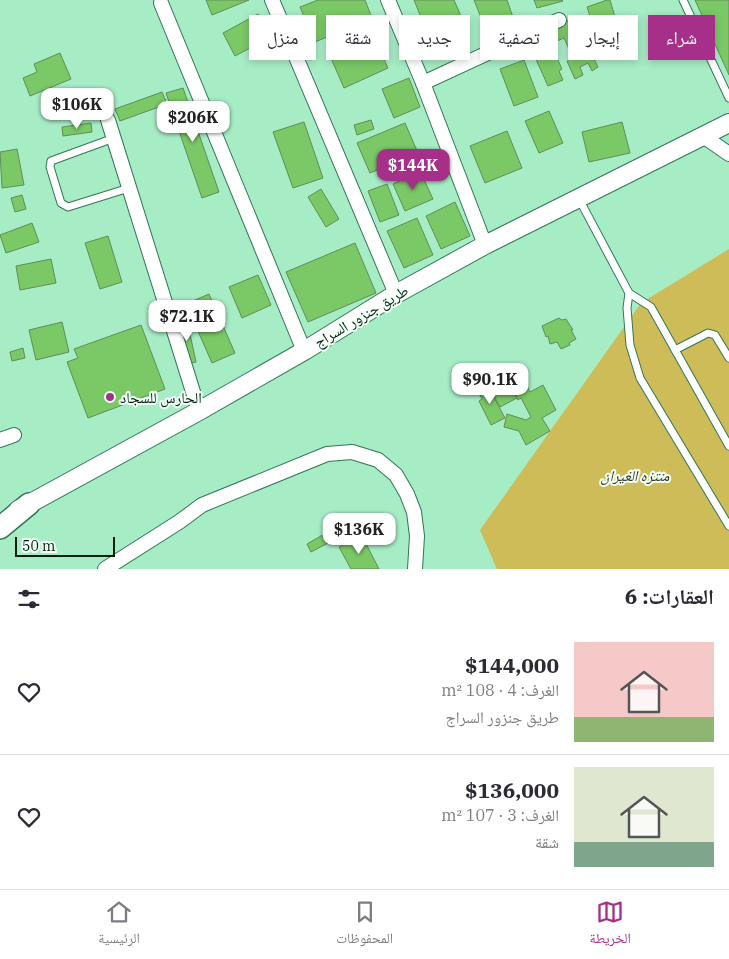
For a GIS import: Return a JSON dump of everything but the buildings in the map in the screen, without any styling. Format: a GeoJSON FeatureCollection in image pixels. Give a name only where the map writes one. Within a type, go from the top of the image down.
{"type":"FeatureCollection","features":[{"type":"Feature","properties":{"kind":"main road"},"geometry":{"type":"LineString","coordinates":[[0,528],[29,504]]}},
{"type":"Feature","properties":{"kind":"street"},"geometry":{"type":"LineString","coordinates":[[272,0],[396,294]]}},
{"type":"Feature","properties":{"kind":"street"},"geometry":{"type":"LineString","coordinates":[[388,0],[423,83],[485,245]]}},
{"type":"Feature","properties":{"kind":"street"},"geometry":{"type":"LineString","coordinates":[[161,3],[304,351]]}},
{"type":"Feature","properties":{"kind":"street"},"geometry":{"type":"LineString","coordinates":[[423,83],[559,20]]}},
{"type":"Feature","properties":{"kind":"street"},"geometry":{"type":"LineString","coordinates":[[108,120],[199,411]]}},
{"type":"Feature","properties":{"kind":"street","name":"طريق جنزور السراج"},"geometry":{"type":"LineString","coordinates":[[0,519],[199,411],[304,351],[396,294],[485,245],[729,123]]}},
{"type":"Feature","properties":{"kind":"street"},"geometry":{"type":"LineString","coordinates":[[703,136],[729,154]]}},
{"type":"Feature","properties":{"kind":"street"},"geometry":{"type":"LineString","coordinates":[[0,440],[14,435]]}},
{"type":"Feature","properties":{"kind":"street"},"geometry":{"type":"LineString","coordinates":[[105,569],[202,505],[326,454],[352,452],[378,460],[396,475],[407,494],[414,512],[417,536],[415,569]]}},
{"type":"Feature","properties":{"kind":"lane"},"geometry":{"type":"LineString","coordinates":[[683,0],[729,98]]}},
{"type":"Feature","properties":{"kind":"lane"},"geometry":{"type":"LineString","coordinates":[[114,138],[51,161],[50,167],[61,203],[68,207],[129,188]]}},
{"type":"Feature","properties":{"kind":"lane"},"geometry":{"type":"LineString","coordinates":[[579,198],[629,293],[651,307],[729,446]]}},
{"type":"Feature","properties":{"kind":"lane"},"geometry":{"type":"LineString","coordinates":[[629,293],[627,308],[630,345],[640,378],[729,526]]}},
{"type":"Feature","properties":{"kind":"lane"},"geometry":{"type":"LineString","coordinates":[[675,350],[708,333],[715,335],[729,358]]}},
{"type":"Feature","properties":{"kind":"green space","name":"منتزه الغيران"},"geometry":{"type":"Polygon","coordinates":[[[729,249],[729,569],[497,569],[480,530],[641,303],[729,249]]]}},
{"type":"Feature","properties":{"kind":"place","name":"الحارس للسجاد"},"geometry":{"type":"Point","coordinates":[110,397]}}]}
